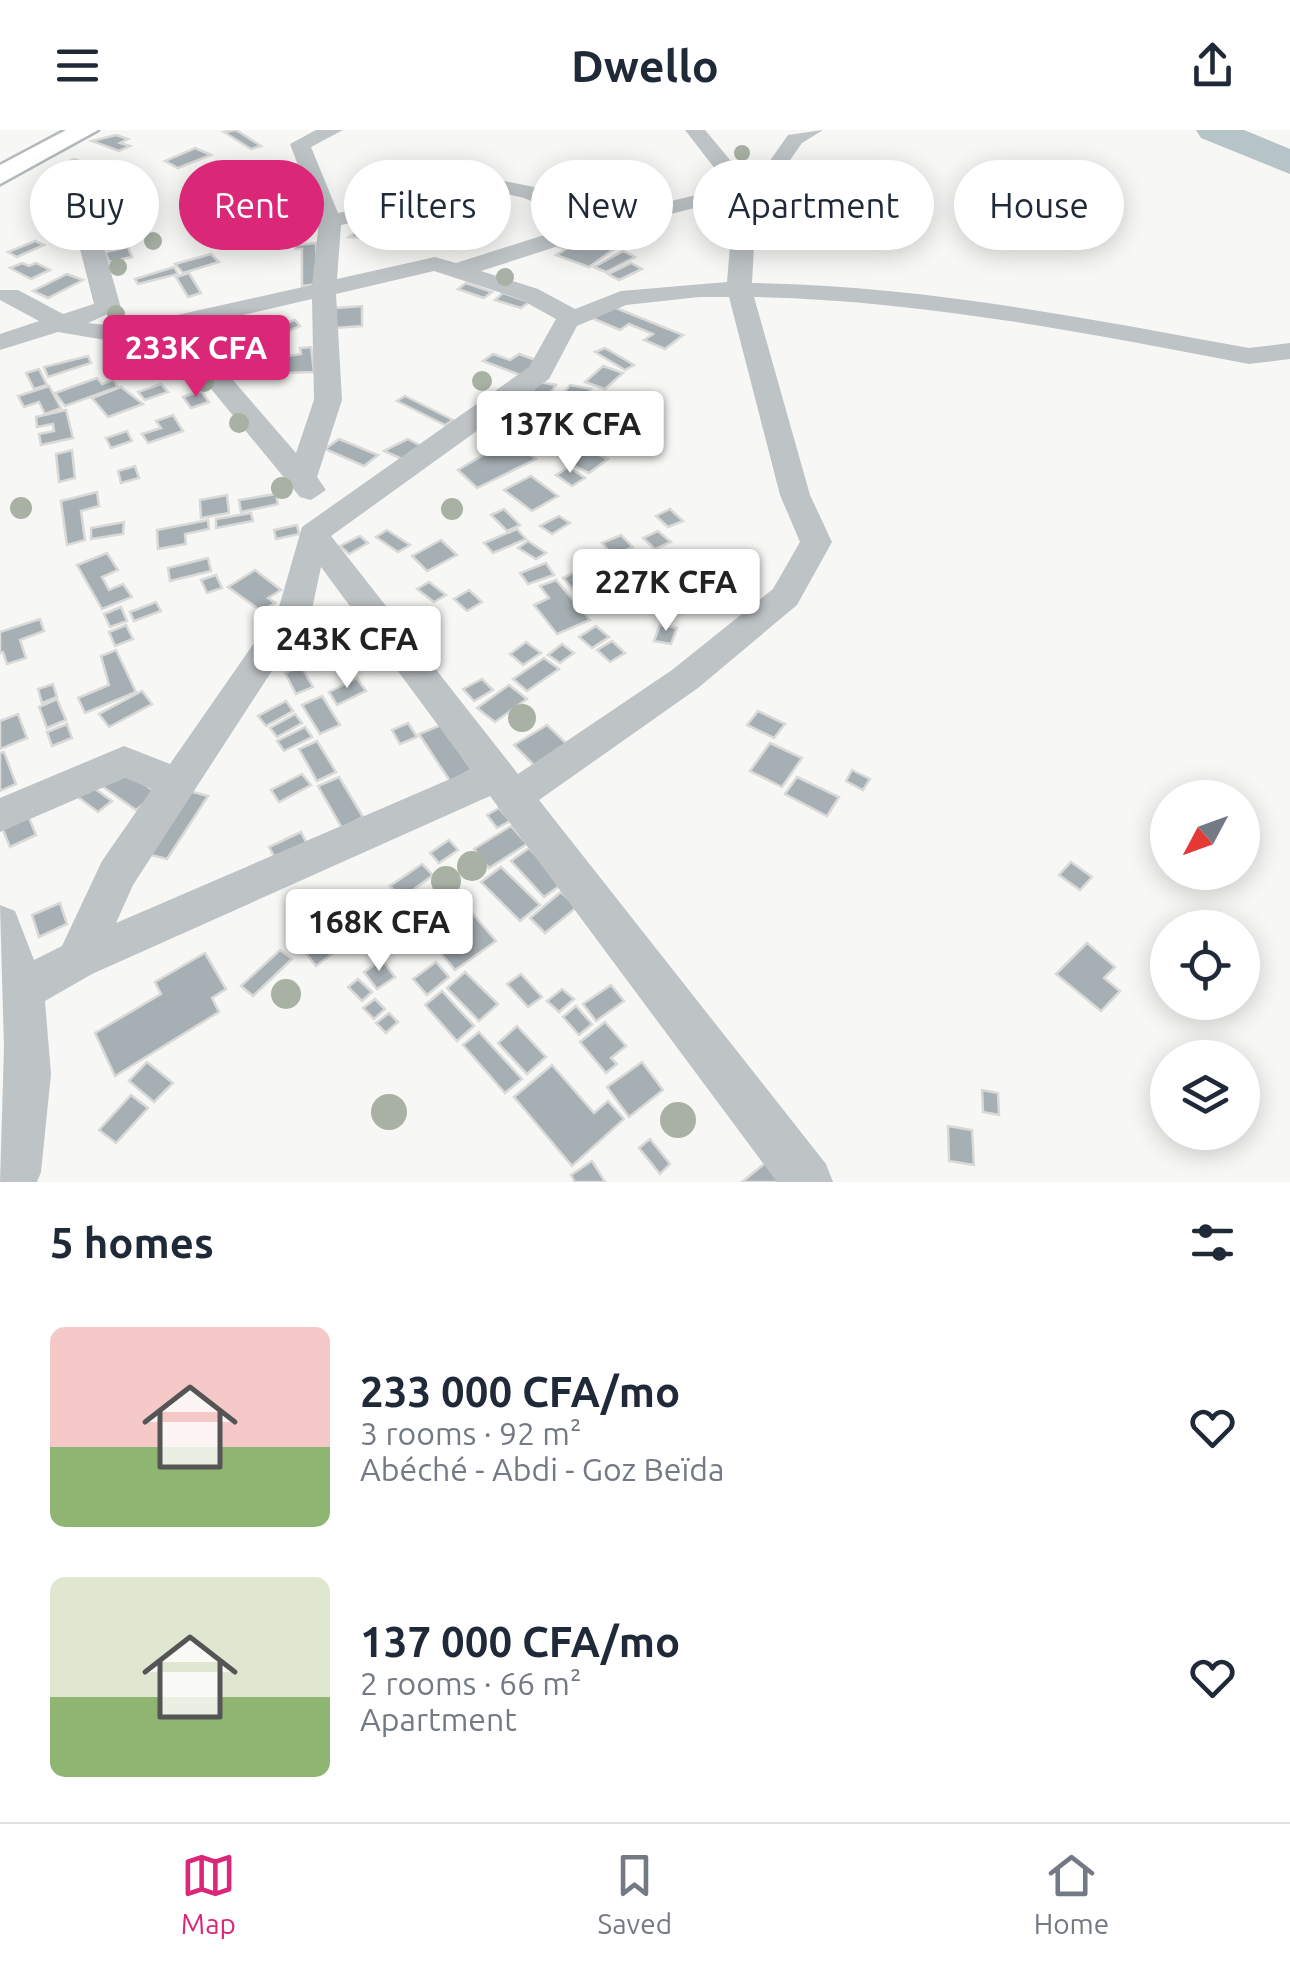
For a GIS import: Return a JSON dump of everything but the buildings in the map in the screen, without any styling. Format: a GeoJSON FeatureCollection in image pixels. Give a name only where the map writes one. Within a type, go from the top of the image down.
{"type":"FeatureCollection","features":[{"type":"Feature","properties":{"kind":"main road"},"geometry":{"type":"LineString","coordinates":[[0,162],[61,130]]}},
{"type":"Feature","properties":{"kind":"main road"},"geometry":{"type":"LineString","coordinates":[[0,176],[85,130]]}},
{"type":"Feature","properties":{"kind":"street"},"geometry":{"type":"LineString","coordinates":[[302,477],[328,400],[324,290],[330,221],[300,144],[333,130]]}},
{"type":"Feature","properties":{"kind":"street"},"geometry":{"type":"LineString","coordinates":[[695,130],[716,160]]}},
{"type":"Feature","properties":{"kind":"street"},"geometry":{"type":"LineString","coordinates":[[780,160],[795,138],[813,130]]}},
{"type":"Feature","properties":{"kind":"street"},"geometry":{"type":"LineString","coordinates":[[330,221],[494,185],[531,193]]}},
{"type":"Feature","properties":{"kind":"street"},"geometry":{"type":"LineString","coordinates":[[456,271],[531,247]]}},
{"type":"Feature","properties":{"kind":"street"},"geometry":{"type":"LineString","coordinates":[[0,342],[108,308],[92,250]]}},
{"type":"Feature","properties":{"kind":"street"},"geometry":{"type":"LineString","coordinates":[[14,982],[505,786],[685,679],[784,597],[816,542],[796,495],[740,288],[742,250]]}},
{"type":"Feature","properties":{"kind":"street"},"geometry":{"type":"LineString","coordinates":[[8,295],[87,333],[123,335],[435,264],[529,294],[572,318]]}},
{"type":"Feature","properties":{"kind":"street"},"geometry":{"type":"LineString","coordinates":[[76,960],[116,874],[295,610],[321,527],[539,373],[554,353],[564,324],[572,318],[618,300],[665,290],[740,288],[998,310],[1249,356],[1290,350]]}},
{"type":"Feature","properties":{"kind":"street"},"geometry":{"type":"LineString","coordinates":[[174,326],[302,477],[321,527],[505,786],[808,1182]]}},
{"type":"Feature","properties":{"kind":"street"},"geometry":{"type":"LineString","coordinates":[[0,816],[124,761],[175,782]]}},
{"type":"Feature","properties":{"kind":"street"},"geometry":{"type":"LineString","coordinates":[[0,924],[32,1060],[16,1172],[8,1182]]}},
{"type":"Feature","properties":{"kind":"waterway"},"geometry":{"type":"LineString","coordinates":[[1214,130],[1290,163]]}}]}
